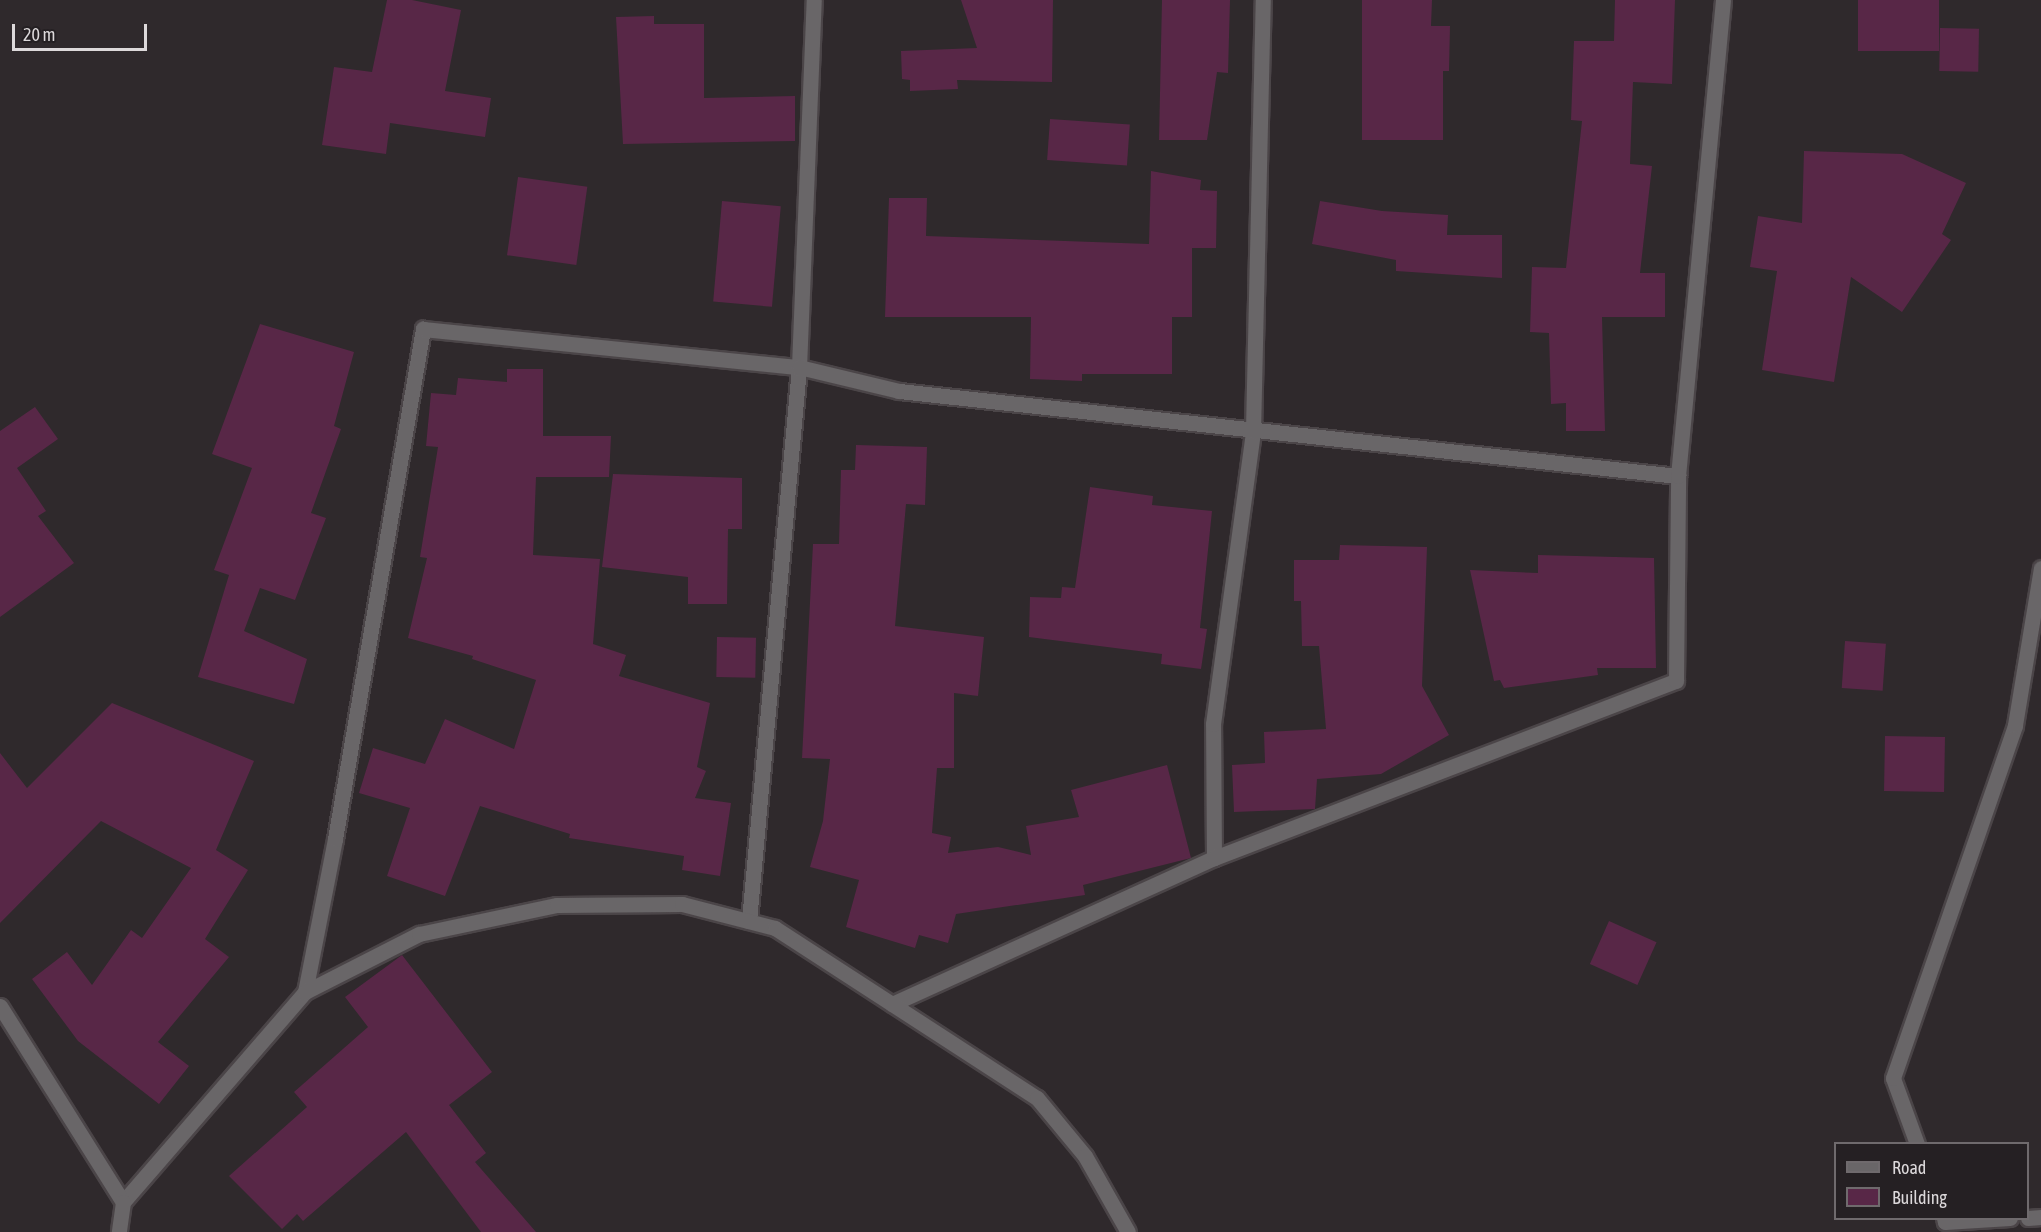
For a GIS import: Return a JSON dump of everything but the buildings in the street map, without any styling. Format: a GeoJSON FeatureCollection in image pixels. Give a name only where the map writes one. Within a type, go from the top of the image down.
{"type":"FeatureCollection","features":[{"type":"Feature","properties":{"kind":"street"},"geometry":{"type":"LineString","coordinates":[[749,921],[799,367],[814,0]]}},
{"type":"Feature","properties":{"kind":"street"},"geometry":{"type":"LineString","coordinates":[[1214,858],[1213,724],[1253,431],[1263,0]]}},
{"type":"Feature","properties":{"kind":"street"},"geometry":{"type":"LineString","coordinates":[[892,1004],[1214,858],[1676,681],[1678,476],[1724,0]]}},
{"type":"Feature","properties":{"kind":"street"},"geometry":{"type":"LineString","coordinates":[[304,992],[423,328],[799,367],[899,391],[1678,476]]}},
{"type":"Feature","properties":{"kind":"street"},"geometry":{"type":"LineString","coordinates":[[1917,1142],[1893,1078],[2015,725],[2041,568]]}},
{"type":"Feature","properties":{"kind":"street"},"geometry":{"type":"LineString","coordinates":[[119,1232],[123,1202],[304,992],[419,934],[558,905],[682,904],[775,928],[1037,1098],[1085,1156],[1128,1232]]}},
{"type":"Feature","properties":{"kind":"street"},"geometry":{"type":"LineString","coordinates":[[0,1006],[123,1202]]}},
{"type":"Feature","properties":{"kind":"street"},"geometry":{"type":"LineString","coordinates":[[1944,1220],[1945,1222],[1978,1220]]}}]}
